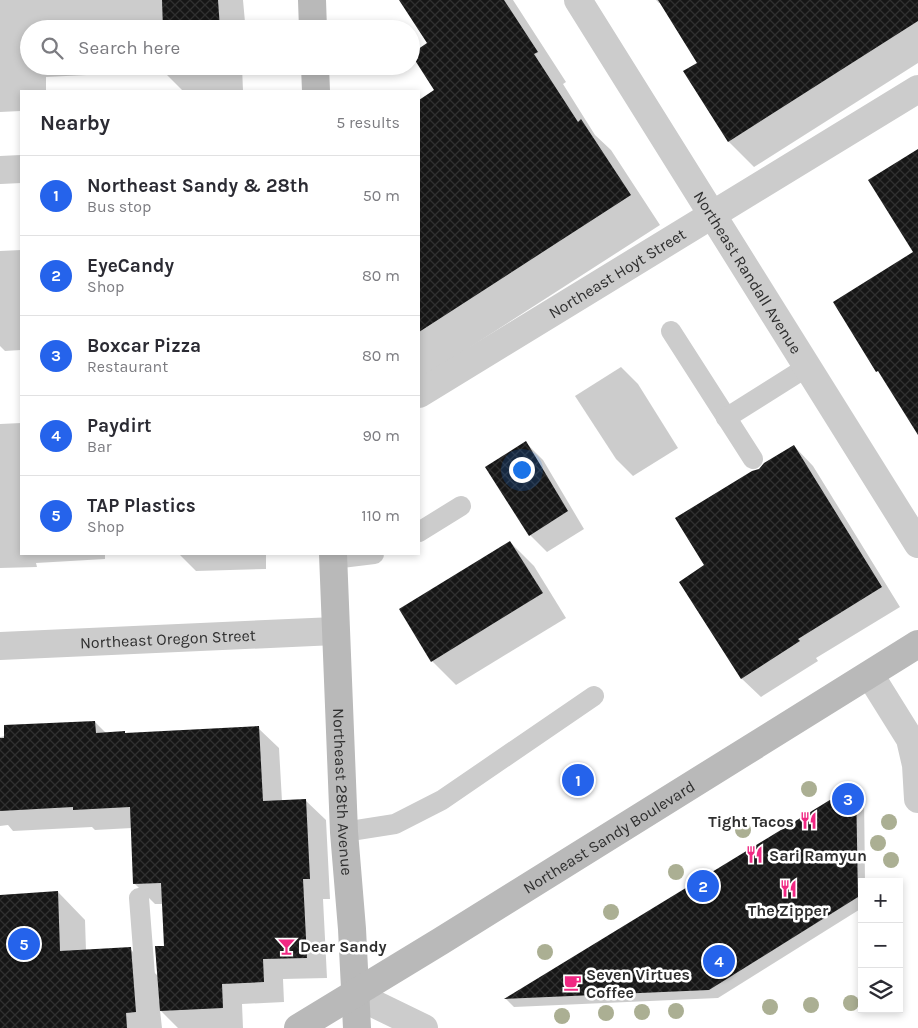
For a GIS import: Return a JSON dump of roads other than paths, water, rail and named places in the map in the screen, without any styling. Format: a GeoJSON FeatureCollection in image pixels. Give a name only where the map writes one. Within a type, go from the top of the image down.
{"type":"FeatureCollection","features":[{"type":"Feature","properties":{"kind":"main road"},"geometry":{"type":"LineString","coordinates":[[312,0],[313,20]]}},
{"type":"Feature","properties":{"kind":"main road"},"geometry":{"type":"LineString","coordinates":[[315,75],[316,90]]}},
{"type":"Feature","properties":{"kind":"main road","name":"Northeast 28th Avenue"},"geometry":{"type":"LineString","coordinates":[[333,556],[344,832],[352,929],[357,1028]]}},
{"type":"Feature","properties":{"kind":"main road","name":"Northeast Sandy Boulevard"},"geometry":{"type":"LineString","coordinates":[[298,1028],[918,644]]}},
{"type":"Feature","properties":{"kind":"street","name":"Northeast Randall Avenue"},"geometry":{"type":"LineString","coordinates":[[578,0],[918,544]]}},
{"type":"Feature","properties":{"kind":"street","name":"Northeast Hoyt Street"},"geometry":{"type":"LineString","coordinates":[[420,393],[918,89]]}},
{"type":"Feature","properties":{"kind":"street"},"geometry":{"type":"LineString","coordinates":[[0,170],[20,169]]}},
{"type":"Feature","properties":{"kind":"street","name":"Northeast Oregon Street"},"geometry":{"type":"LineString","coordinates":[[0,646],[335,631]]}},
{"type":"Feature","properties":{"kind":"street"},"geometry":{"type":"LineString","coordinates":[[870,675],[910,739],[916,765],[918,799]]}},
{"type":"Feature","properties":{"kind":"street"},"geometry":{"type":"LineString","coordinates":[[354,994],[424,1028]]}},
{"type":"Feature","properties":{"kind":"lane"},"geometry":{"type":"LineString","coordinates":[[671,331],[753,459]]}},
{"type":"Feature","properties":{"kind":"lane"},"geometry":{"type":"LineString","coordinates":[[726,418],[807,367]]}},
{"type":"Feature","properties":{"kind":"lane"},"geometry":{"type":"LineString","coordinates":[[420,531],[462,506]]}},
{"type":"Feature","properties":{"kind":"lane"},"geometry":{"type":"LineString","coordinates":[[333,556],[354,555]]}},
{"type":"Feature","properties":{"kind":"lane"},"geometry":{"type":"LineString","coordinates":[[344,832],[395,824],[442,800],[594,696]]}},
{"type":"Feature","properties":{"kind":"lane"},"geometry":{"type":"LineString","coordinates":[[139,898],[150,1028]]}},
{"type":"Feature","properties":{"kind":"place","name":"Northeast Sandy & 28th"},"geometry":{"type":"Point","coordinates":[578,780]}},
{"type":"Feature","properties":{"kind":"place","name":"Boxcar Pizza"},"geometry":{"type":"Point","coordinates":[848,799]}},
{"type":"Feature","properties":{"kind":"place","name":"Tight Tacos"},"geometry":{"type":"Point","coordinates":[808,821]}},
{"type":"Feature","properties":{"kind":"place","name":"Sari Ramyun"},"geometry":{"type":"Point","coordinates":[755,855]}},
{"type":"Feature","properties":{"kind":"place","name":"EyeCandy"},"geometry":{"type":"Point","coordinates":[703,886]}},
{"type":"Feature","properties":{"kind":"place","name":"The Zipper"},"geometry":{"type":"Point","coordinates":[788,888]}},
{"type":"Feature","properties":{"kind":"place","name":"TAP Plastics"},"geometry":{"type":"Point","coordinates":[24,944]}},
{"type":"Feature","properties":{"kind":"place","name":"Dear Sandy"},"geometry":{"type":"Point","coordinates":[286,946]}},
{"type":"Feature","properties":{"kind":"place","name":"Paydirt"},"geometry":{"type":"Point","coordinates":[719,961]}},
{"type":"Feature","properties":{"kind":"place","name":"Seven Virtues Coffee"},"geometry":{"type":"Point","coordinates":[572,983]}}]}
